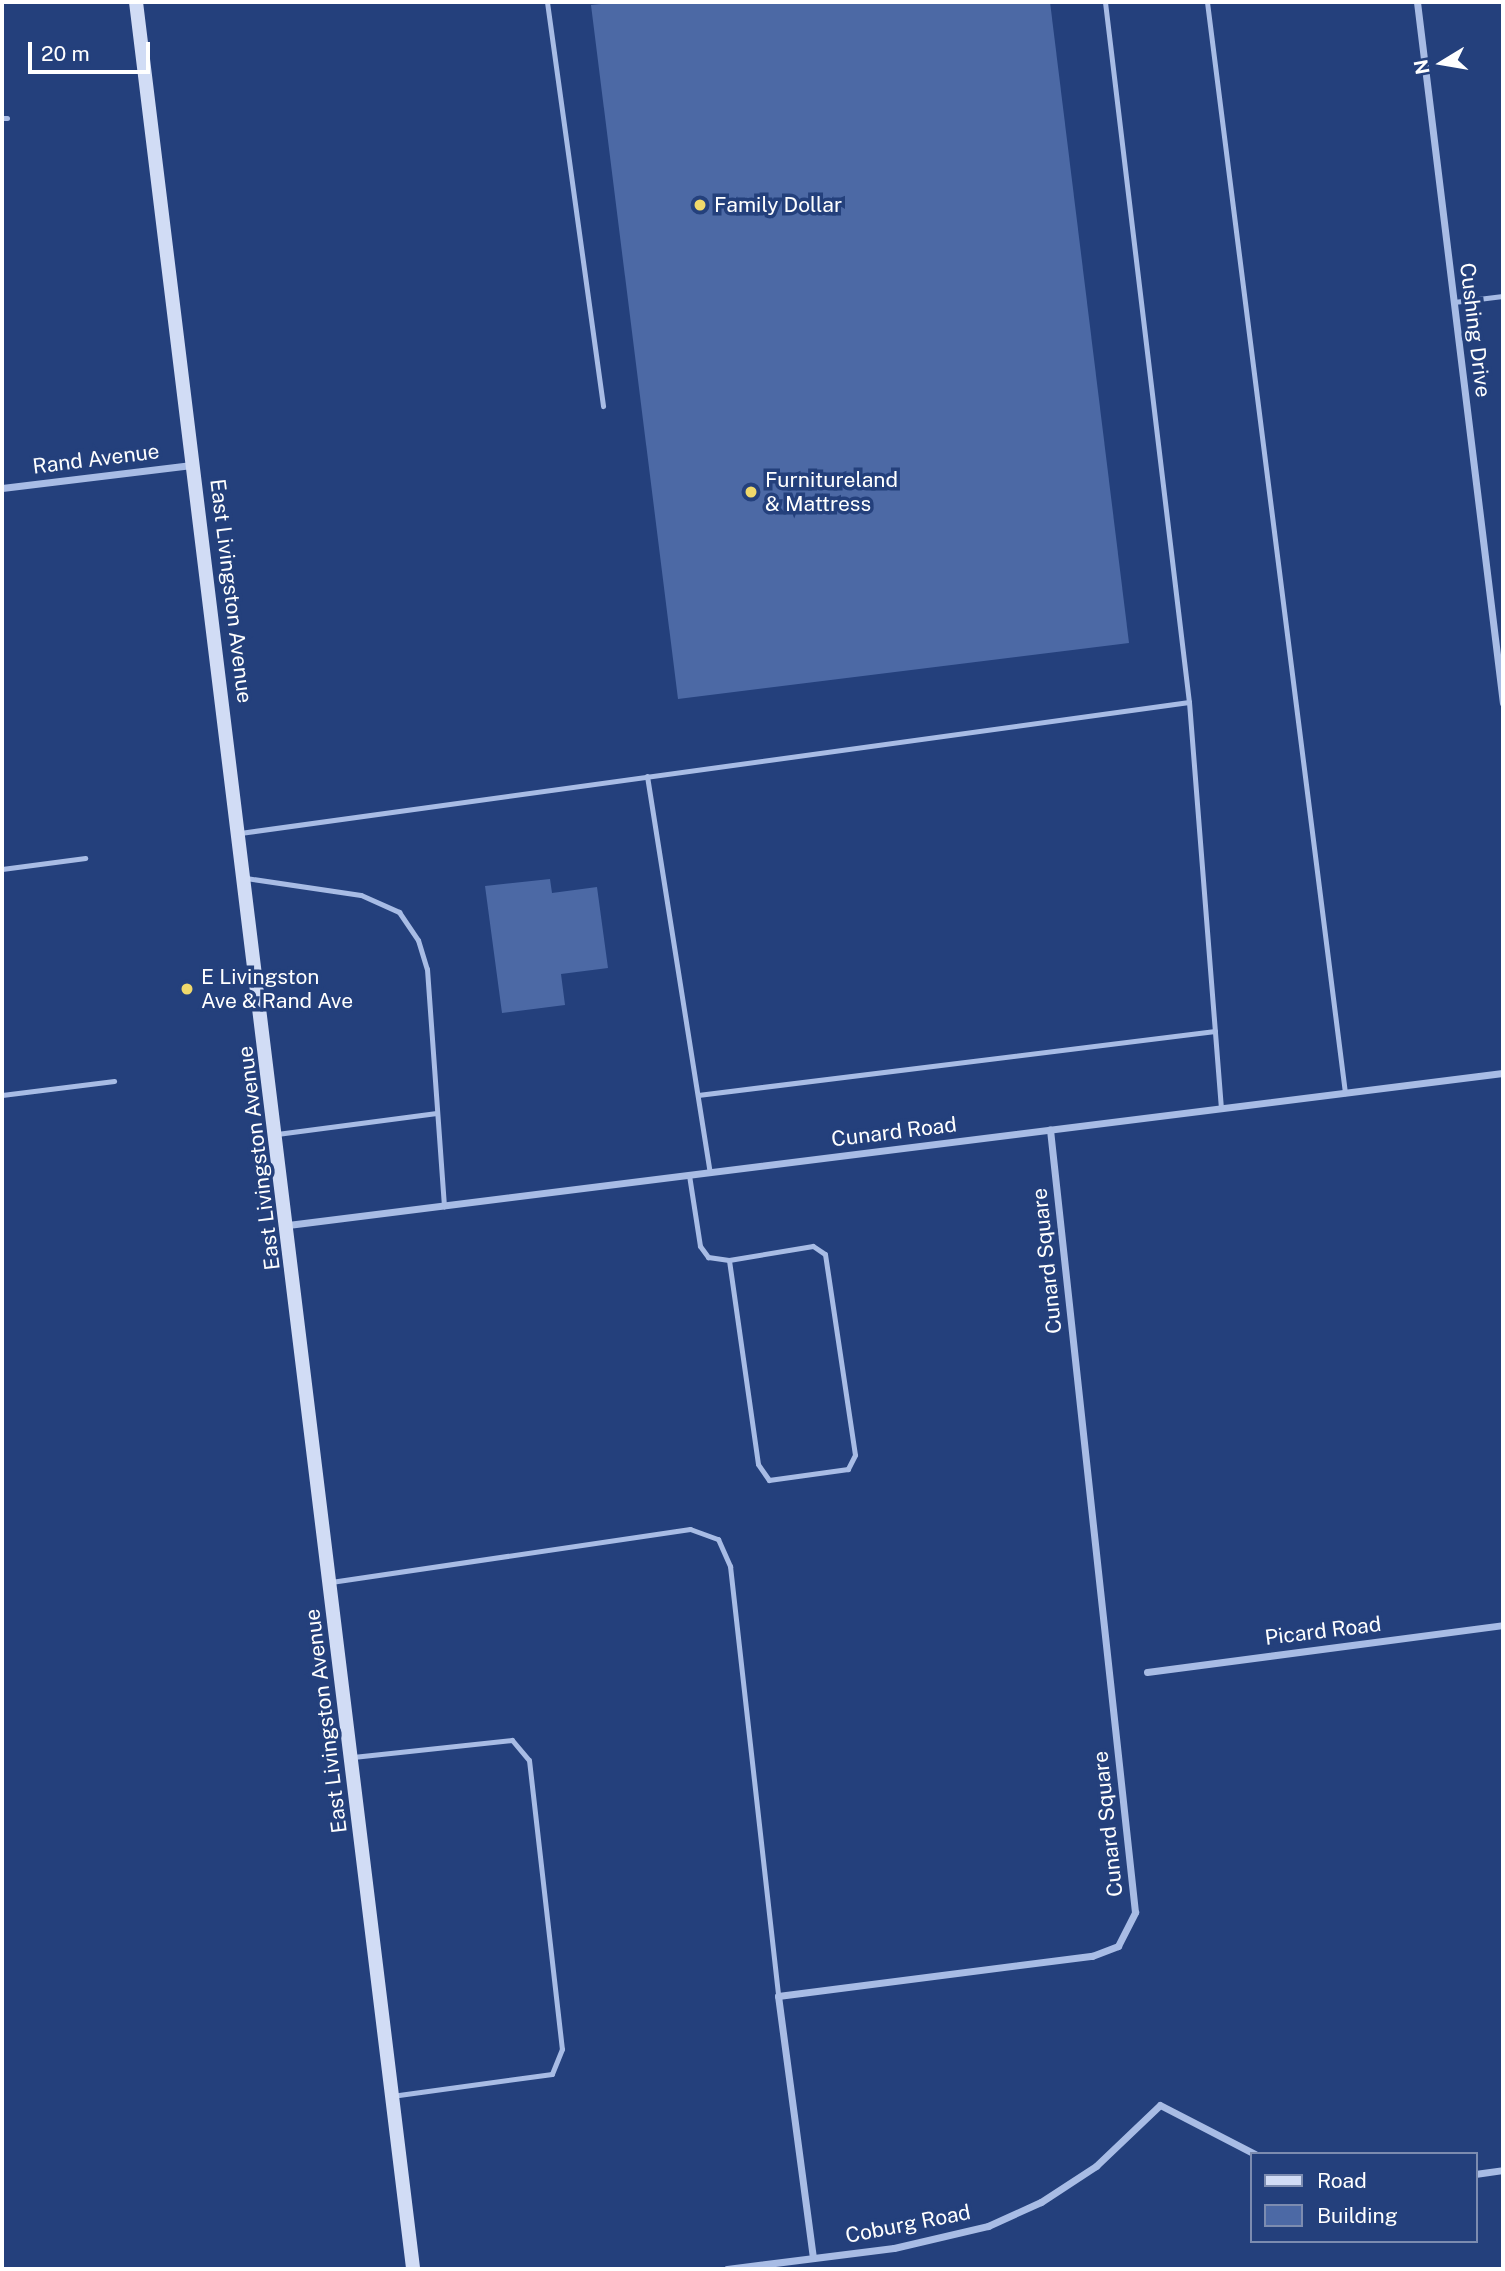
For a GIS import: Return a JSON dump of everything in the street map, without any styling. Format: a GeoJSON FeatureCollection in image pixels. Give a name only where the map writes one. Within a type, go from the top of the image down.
{"type":"FeatureCollection","features":[{"type":"Feature","properties":{"kind":"main road","name":"East Livingston Avenue"},"geometry":{"type":"LineString","coordinates":[[136,2],[278,1134],[412,2269]]}},
{"type":"Feature","properties":{"kind":"street","name":"Cushing Drive"},"geometry":{"type":"LineString","coordinates":[[1417,2],[1503,704]]}},
{"type":"Feature","properties":{"kind":"street","name":"Rand Avenue"},"geometry":{"type":"LineString","coordinates":[[2,488],[194,465]]}},
{"type":"Feature","properties":{"kind":"street","name":"Cunard Road"},"geometry":{"type":"LineString","coordinates":[[288,1225],[1503,1073]]}},
{"type":"Feature","properties":{"kind":"street","name":"Cunard Square"},"geometry":{"type":"LineString","coordinates":[[778,1996],[1092,1956],[1118,1946],[1129,1932],[1133,1884],[1050,1130]]}},
{"type":"Feature","properties":{"kind":"street","name":"Picard Road"},"geometry":{"type":"LineString","coordinates":[[1147,1672],[1503,1625]]}},
{"type":"Feature","properties":{"kind":"street"},"geometry":{"type":"LineString","coordinates":[[778,1996],[813,2259]]}},
{"type":"Feature","properties":{"kind":"street","name":"Coburg Road"},"geometry":{"type":"LineString","coordinates":[[727,2269],[921,2243],[1041,2202],[1096,2166],[1160,2105],[1251,2152]]}},
{"type":"Feature","properties":{"kind":"street"},"geometry":{"type":"LineString","coordinates":[[1477,2174],[1503,2170]]}},
{"type":"Feature","properties":{"kind":"lane"},"geometry":{"type":"LineString","coordinates":[[547,2],[603,406]]}},
{"type":"Feature","properties":{"kind":"lane"},"geometry":{"type":"LineString","coordinates":[[1105,2],[1189,702],[1221,1108]]}},
{"type":"Feature","properties":{"kind":"lane"},"geometry":{"type":"LineString","coordinates":[[1207,2],[1345,1093]]}},
{"type":"Feature","properties":{"kind":"lane"},"geometry":{"type":"LineString","coordinates":[[1454,302],[1503,296]]}},
{"type":"Feature","properties":{"kind":"lane"},"geometry":{"type":"LineString","coordinates":[[240,832],[1189,702]]}},
{"type":"Feature","properties":{"kind":"lane"},"geometry":{"type":"LineString","coordinates":[[647,776],[710,1172]]}},
{"type":"Feature","properties":{"kind":"lane"},"geometry":{"type":"LineString","coordinates":[[2,869],[85,858]]}},
{"type":"Feature","properties":{"kind":"lane"},"geometry":{"type":"LineString","coordinates":[[246,877],[361,895],[399,912],[418,940],[427,969],[444,1206]]}},
{"type":"Feature","properties":{"kind":"lane"},"geometry":{"type":"LineString","coordinates":[[698,1095],[1215,1031]]}},
{"type":"Feature","properties":{"kind":"lane"},"geometry":{"type":"LineString","coordinates":[[2,1095],[114,1081]]}},
{"type":"Feature","properties":{"kind":"lane"},"geometry":{"type":"LineString","coordinates":[[278,1134],[437,1112]]}},
{"type":"Feature","properties":{"kind":"lane"},"geometry":{"type":"LineString","coordinates":[[690,1175],[700,1246],[708,1257],[729,1260],[813,1246],[825,1254],[855,1455],[848,1469],[769,1480],[758,1464],[729,1260]]}},
{"type":"Feature","properties":{"kind":"lane"},"geometry":{"type":"LineString","coordinates":[[331,1582],[690,1529],[718,1539],[730,1566],[778,1996]]}},
{"type":"Feature","properties":{"kind":"lane"},"geometry":{"type":"LineString","coordinates":[[352,1757],[512,1740],[529,1759],[562,2049],[552,2074],[392,2096]]}},
{"type":"Feature","properties":{"kind":"building"},"geometry":{"type":"Polygon","coordinates":[[[620,2],[1050,2],[1129,643],[678,699],[591,5],[620,2]]]}},
{"type":"Feature","properties":{"kind":"building"},"geometry":{"type":"Polygon","coordinates":[[[550,879],[552,893],[597,887],[608,968],[561,974],[565,1005],[502,1013],[485,886],[550,879]]]}},
{"type":"Feature","properties":{"kind":"place","name":"Family Dollar"},"geometry":{"type":"Point","coordinates":[700,205]}},
{"type":"Feature","properties":{"kind":"place","name":"Furnitureland & Mattress"},"geometry":{"type":"Point","coordinates":[751,492]}},
{"type":"Feature","properties":{"kind":"place","name":"E Livingston Ave & Rand Ave"},"geometry":{"type":"Point","coordinates":[187,989]}}]}
